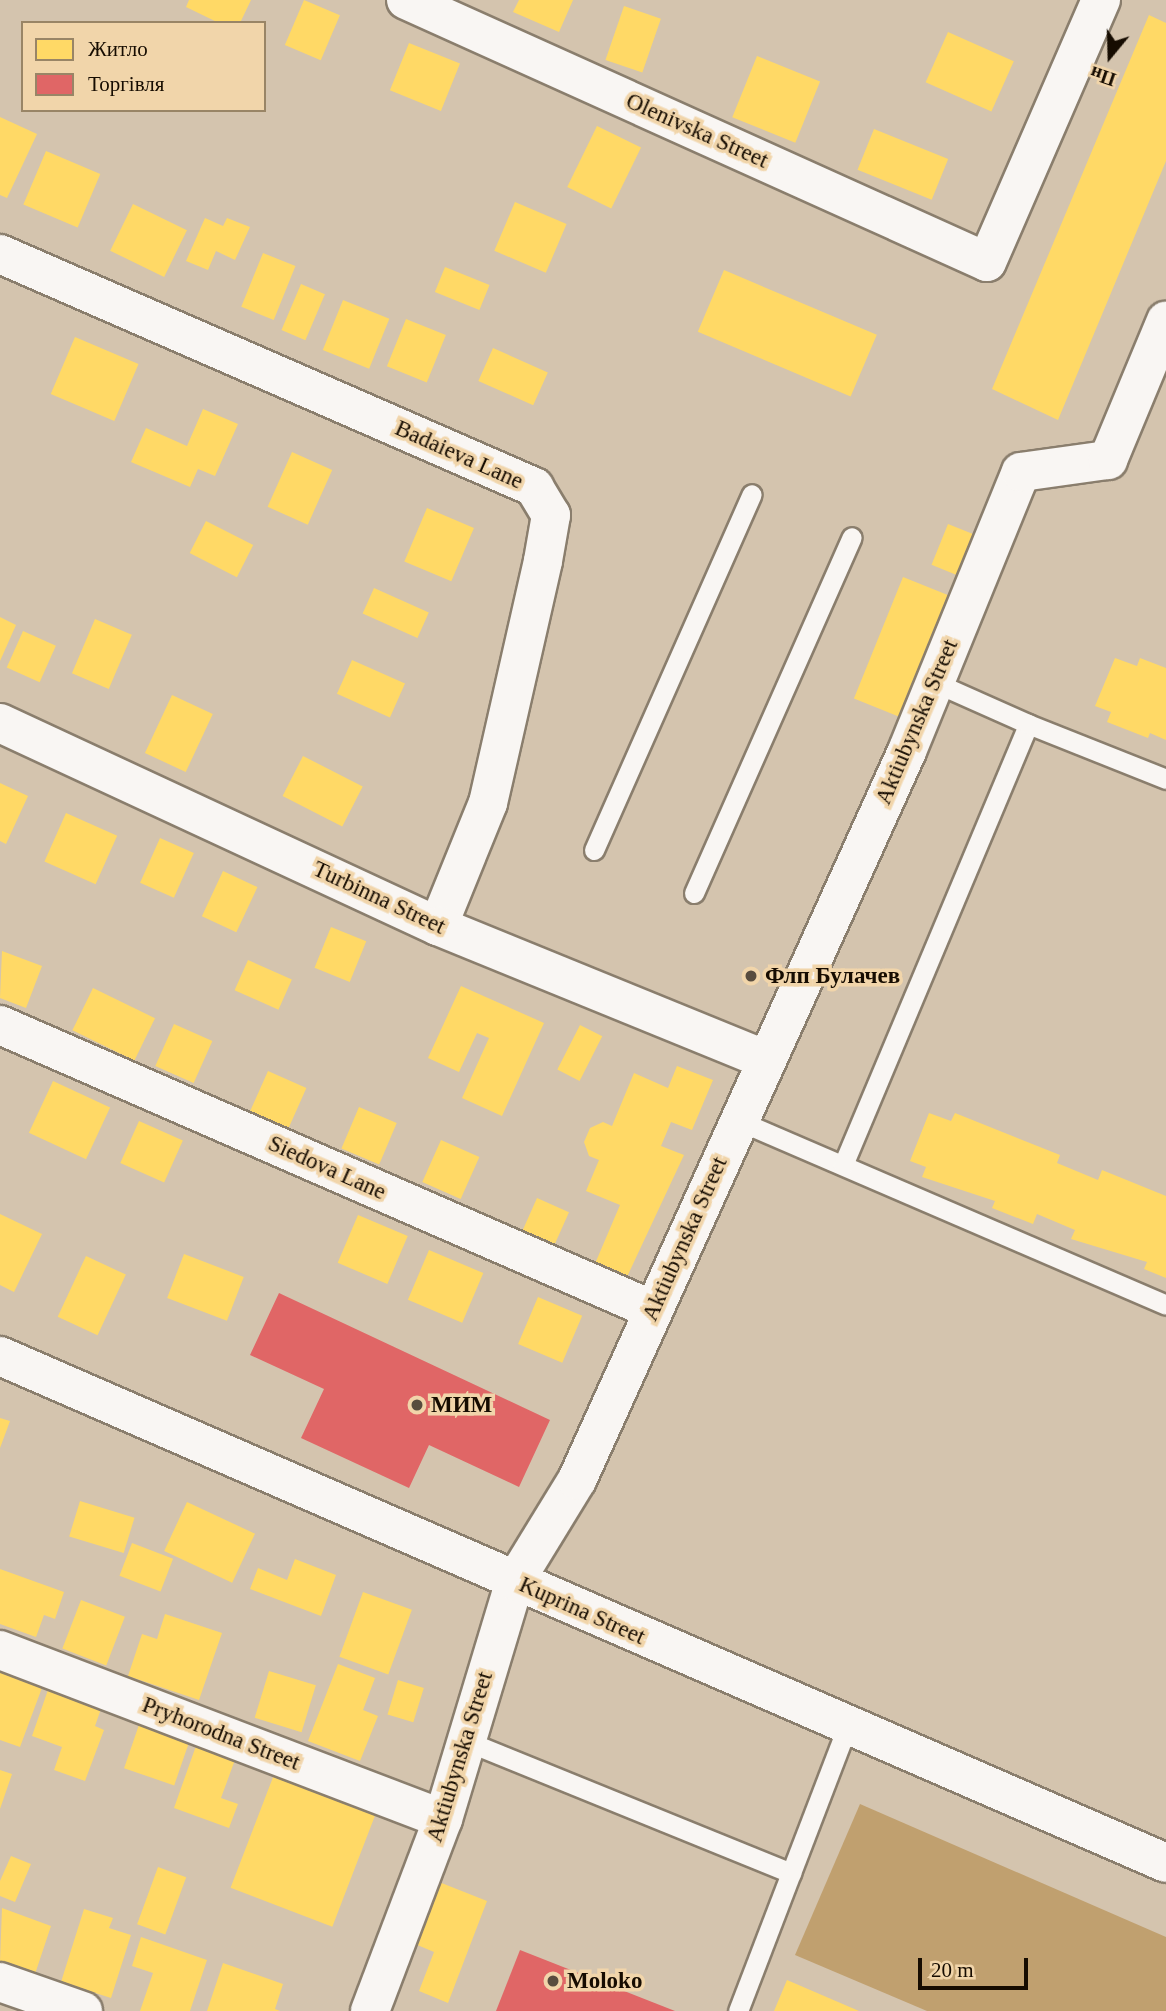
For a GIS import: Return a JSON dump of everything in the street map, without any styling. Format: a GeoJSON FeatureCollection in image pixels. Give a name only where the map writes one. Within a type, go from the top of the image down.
{"type":"FeatureCollection","features":[{"type":"Feature","properties":{"kind":"street","name":"Olenivska Street"},"geometry":{"type":"LineString","coordinates":[[406,0],[987,262],[1101,0]]}},
{"type":"Feature","properties":{"kind":"street","name":"Badaieva Lane"},"geometry":{"type":"LineString","coordinates":[[0,254],[534,487],[551,516],[543,561],[488,803],[438,926]]}},
{"type":"Feature","properties":{"kind":"street","name":"Aktiubynska Street"},"geometry":{"type":"LineString","coordinates":[[370,2011],[443,1819],[515,1581],[577,1480],[764,1059],[936,683],[1021,472],[1108,460],[1166,321]]}},
{"type":"Feature","properties":{"kind":"street","name":"Turbinna Street"},"geometry":{"type":"LineString","coordinates":[[0,723],[438,926],[764,1059]]}},
{"type":"Feature","properties":{"kind":"street","name":"Siedova Lane"},"geometry":{"type":"LineString","coordinates":[[0,1025],[653,1310]]}},
{"type":"Feature","properties":{"kind":"street","name":"Kuprina Street"},"geometry":{"type":"LineString","coordinates":[[0,1356],[847,1727],[1166,1863]]}},
{"type":"Feature","properties":{"kind":"street","name":"Pryhorodna Street"},"geometry":{"type":"LineString","coordinates":[[0,1650],[443,1819]]}},
{"type":"Feature","properties":{"kind":"street"},"geometry":{"type":"LineString","coordinates":[[0,1982],[83,2011]]}},
{"type":"Feature","properties":{"kind":"lane"},"geometry":{"type":"LineString","coordinates":[[594,850],[752,494]]}},
{"type":"Feature","properties":{"kind":"lane"},"geometry":{"type":"LineString","coordinates":[[694,893],[852,537]]}},
{"type":"Feature","properties":{"kind":"lane"},"geometry":{"type":"LineString","coordinates":[[936,683],[1028,724],[1166,779]]}},
{"type":"Feature","properties":{"kind":"lane"},"geometry":{"type":"LineString","coordinates":[[844,1166],[1028,724]]}},
{"type":"Feature","properties":{"kind":"lane"},"geometry":{"type":"LineString","coordinates":[[737,1120],[1166,1305]]}},
{"type":"Feature","properties":{"kind":"lane"},"geometry":{"type":"LineString","coordinates":[[738,2011],[847,1727]]}},
{"type":"Feature","properties":{"kind":"lane"},"geometry":{"type":"LineString","coordinates":[[466,1741],[791,1873]]}},
{"type":"Feature","properties":{"kind":"shaded area"},"geometry":{"type":"Polygon","coordinates":[[[860,1804],[1166,1937],[1166,2011],[927,2011],[795,1955],[860,1804]]]}},
{"type":"Feature","properties":{"kind":"building: Житло"},"geometry":{"type":"Polygon","coordinates":[[[189,0],[251,0],[241,21],[215,21],[186,7],[189,0]]]}},
{"type":"Feature","properties":{"kind":"building: Житло"},"geometry":{"type":"Polygon","coordinates":[[[304,0],[340,15],[321,60],[285,45],[304,0]]]}},
{"type":"Feature","properties":{"kind":"building: Житло"},"geometry":{"type":"Polygon","coordinates":[[[519,0],[573,0],[559,32],[513,12],[519,0]]]}},
{"type":"Feature","properties":{"kind":"building: Житло"},"geometry":{"type":"Polygon","coordinates":[[[624,6],[661,19],[642,73],[605,60],[624,6]]]}},
{"type":"Feature","properties":{"kind":"building: Житло"},"geometry":{"type":"Polygon","coordinates":[[[1149,15],[1166,23],[1166,161],[1058,420],[992,389],[1149,15]]]}},
{"type":"Feature","properties":{"kind":"building: Житло"},"geometry":{"type":"Polygon","coordinates":[[[948,32],[1014,61],[991,112],[926,82],[948,32]]]}},
{"type":"Feature","properties":{"kind":"building: Житло"},"geometry":{"type":"Polygon","coordinates":[[[409,43],[460,64],[441,111],[390,90],[409,43]]]}},
{"type":"Feature","properties":{"kind":"building: Житло"},"geometry":{"type":"Polygon","coordinates":[[[757,56],[820,81],[795,143],[732,117],[757,56]]]}},
{"type":"Feature","properties":{"kind":"building: Житло"},"geometry":{"type":"Polygon","coordinates":[[[0,117],[37,134],[7,198],[0,195],[0,117]]]}},
{"type":"Feature","properties":{"kind":"building: Житло"},"geometry":{"type":"Polygon","coordinates":[[[597,126],[641,147],[611,209],[567,187],[597,126]]]}},
{"type":"Feature","properties":{"kind":"building: Житло"},"geometry":{"type":"Polygon","coordinates":[[[874,129],[948,159],[932,200],[858,170],[874,129]]]}},
{"type":"Feature","properties":{"kind":"building: Житло"},"geometry":{"type":"Polygon","coordinates":[[[46,151],[100,174],[78,227],[23,204],[46,151]]]}},
{"type":"Feature","properties":{"kind":"building: Житло"},"geometry":{"type":"Polygon","coordinates":[[[515,202],[567,224],[546,273],[494,251],[515,202]]]}},
{"type":"Feature","properties":{"kind":"building: Житло"},"geometry":{"type":"Polygon","coordinates":[[[133,204],[187,230],[164,277],[110,251],[133,204]]]}},
{"type":"Feature","properties":{"kind":"building: Житло"},"geometry":{"type":"Polygon","coordinates":[[[205,218],[223,226],[227,218],[250,227],[235,260],[216,251],[208,270],[186,261],[205,218]]]}},
{"type":"Feature","properties":{"kind":"building: Житло"},"geometry":{"type":"Polygon","coordinates":[[[263,253],[295,266],[274,320],[241,307],[263,253]]]}},
{"type":"Feature","properties":{"kind":"building: Житло"},"geometry":{"type":"Polygon","coordinates":[[[445,267],[490,285],[479,310],[435,292],[445,267]]]}},
{"type":"Feature","properties":{"kind":"building: Житло"},"geometry":{"type":"Polygon","coordinates":[[[724,270],[877,335],[851,397],[698,332],[724,270]]]}},
{"type":"Feature","properties":{"kind":"building: Житло"},"geometry":{"type":"Polygon","coordinates":[[[301,284],[325,294],[305,340],[281,330],[301,284]]]}},
{"type":"Feature","properties":{"kind":"building: Житло"},"geometry":{"type":"Polygon","coordinates":[[[343,300],[389,319],[369,369],[323,350],[343,300]]]}},
{"type":"Feature","properties":{"kind":"building: Житло"},"geometry":{"type":"Polygon","coordinates":[[[406,319],[446,335],[427,382],[387,366],[406,319]]]}},
{"type":"Feature","properties":{"kind":"building: Житло"},"geometry":{"type":"Polygon","coordinates":[[[75,337],[139,364],[114,421],[51,394],[75,337]]]}},
{"type":"Feature","properties":{"kind":"building: Житло"},"geometry":{"type":"Polygon","coordinates":[[[493,348],[548,372],[533,405],[478,381],[493,348]]]}},
{"type":"Feature","properties":{"kind":"building: Житло"},"geometry":{"type":"Polygon","coordinates":[[[203,409],[238,424],[215,476],[198,469],[190,487],[131,462],[146,428],[187,446],[203,409]]]}},
{"type":"Feature","properties":{"kind":"building: Житло"},"geometry":{"type":"Polygon","coordinates":[[[292,452],[332,470],[308,525],[268,507],[292,452]]]}},
{"type":"Feature","properties":{"kind":"building: Житло"},"geometry":{"type":"Polygon","coordinates":[[[427,508],[474,528],[451,581],[404,561],[427,508]]]}},
{"type":"Feature","properties":{"kind":"building: Житло"},"geometry":{"type":"Polygon","coordinates":[[[206,521],[253,545],[237,577],[190,553],[206,521]]]}},
{"type":"Feature","properties":{"kind":"building: Житло"},"geometry":{"type":"Polygon","coordinates":[[[948,524],[980,537],[964,578],[932,565],[948,524]]]}},
{"type":"Feature","properties":{"kind":"building: Житло"},"geometry":{"type":"Polygon","coordinates":[[[903,577],[960,600],[910,721],[854,698],[903,577]]]}},
{"type":"Feature","properties":{"kind":"building: Житло"},"geometry":{"type":"Polygon","coordinates":[[[374,588],[429,612],[417,638],[363,614],[374,588]]]}},
{"type":"Feature","properties":{"kind":"building: Житло"},"geometry":{"type":"Polygon","coordinates":[[[0,617],[16,625],[0,661],[0,617]]]}},
{"type":"Feature","properties":{"kind":"building: Житло"},"geometry":{"type":"Polygon","coordinates":[[[95,619],[132,635],[109,689],[72,673],[95,619]]]}},
{"type":"Feature","properties":{"kind":"building: Житло"},"geometry":{"type":"Polygon","coordinates":[[[23,631],[56,646],[40,682],[7,668],[23,631]]]}},
{"type":"Feature","properties":{"kind":"building: Житло"},"geometry":{"type":"Polygon","coordinates":[[[1115,658],[1137,666],[1140,658],[1166,668],[1166,740],[1150,733],[1148,738],[1107,722],[1111,712],[1095,706],[1115,658]]]}},
{"type":"Feature","properties":{"kind":"building: Житло"},"geometry":{"type":"Polygon","coordinates":[[[352,660],[405,684],[390,717],[337,694],[352,660]]]}},
{"type":"Feature","properties":{"kind":"building: Житло"},"geometry":{"type":"Polygon","coordinates":[[[172,695],[213,714],[186,772],[145,753],[172,695]]]}},
{"type":"Feature","properties":{"kind":"building: Житло"},"geometry":{"type":"Polygon","coordinates":[[[303,756],[363,786],[342,827],[283,796],[303,756]]]}},
{"type":"Feature","properties":{"kind":"building: Житло"},"geometry":{"type":"Polygon","coordinates":[[[0,783],[28,796],[6,844],[0,841],[0,783]]]}},
{"type":"Feature","properties":{"kind":"building: Житло"},"geometry":{"type":"Polygon","coordinates":[[[66,813],[117,836],[96,884],[44,861],[66,813]]]}},
{"type":"Feature","properties":{"kind":"building: Житло"},"geometry":{"type":"Polygon","coordinates":[[[160,838],[194,853],[174,898],[140,883],[160,838]]]}},
{"type":"Feature","properties":{"kind":"building: Житло"},"geometry":{"type":"Polygon","coordinates":[[[223,871],[257,887],[236,932],[202,916],[223,871]]]}},
{"type":"Feature","properties":{"kind":"building: Житло"},"geometry":{"type":"Polygon","coordinates":[[[331,927],[366,941],[350,982],[315,968],[331,927]]]}},
{"type":"Feature","properties":{"kind":"building: Житло"},"geometry":{"type":"Polygon","coordinates":[[[2,951],[42,966],[26,1008],[0,998],[2,951]]]}},
{"type":"Feature","properties":{"kind":"building: Житло"},"geometry":{"type":"Polygon","coordinates":[[[248,960],[292,980],[278,1010],[235,990],[248,960]]]}},
{"type":"Feature","properties":{"kind":"building: Житло"},"geometry":{"type":"Polygon","coordinates":[[[461,986],[544,1023],[502,1116],[462,1098],[489,1038],[477,1033],[459,1072],[428,1058],[461,986]]]}},
{"type":"Feature","properties":{"kind":"building: Житло"},"geometry":{"type":"Polygon","coordinates":[[[93,988],[155,1018],[134,1060],[72,1030],[93,988]]]}},
{"type":"Feature","properties":{"kind":"building: Житло"},"geometry":{"type":"Polygon","coordinates":[[[174,1024],[212,1041],[194,1083],[155,1066],[174,1024]]]}},
{"type":"Feature","properties":{"kind":"building: Житло"},"geometry":{"type":"Polygon","coordinates":[[[580,1025],[602,1036],[580,1081],[557,1070],[580,1025]]]}},
{"type":"Feature","properties":{"kind":"building: Житло"},"geometry":{"type":"Polygon","coordinates":[[[677,1066],[713,1080],[692,1130],[671,1122],[661,1146],[684,1155],[626,1279],[594,1266],[620,1205],[586,1191],[599,1160],[589,1156],[584,1142],[590,1128],[603,1122],[612,1126],[634,1073],[668,1088],[677,1066]]]}},
{"type":"Feature","properties":{"kind":"building: Житло"},"geometry":{"type":"Polygon","coordinates":[[[268,1071],[306,1088],[288,1129],[250,1112],[268,1071]]]}},
{"type":"Feature","properties":{"kind":"building: Житло"},"geometry":{"type":"Polygon","coordinates":[[[53,1081],[110,1108],[86,1159],[29,1133],[53,1081]]]}},
{"type":"Feature","properties":{"kind":"building: Житло"},"geometry":{"type":"Polygon","coordinates":[[[359,1107],[397,1123],[379,1164],[341,1148],[359,1107]]]}},
{"type":"Feature","properties":{"kind":"building: Житло"},"geometry":{"type":"Polygon","coordinates":[[[929,1113],[951,1121],[955,1113],[1060,1155],[1057,1163],[1098,1180],[1102,1170],[1166,1196],[1166,1278],[1144,1269],[1147,1262],[1071,1239],[1075,1230],[1037,1214],[1033,1224],[992,1208],[995,1201],[922,1177],[926,1167],[910,1161],[929,1113]]]}},
{"type":"Feature","properties":{"kind":"building: Житло"},"geometry":{"type":"Polygon","coordinates":[[[139,1121],[183,1141],[164,1183],[120,1163],[139,1121]]]}},
{"type":"Feature","properties":{"kind":"building: Житло"},"geometry":{"type":"Polygon","coordinates":[[[441,1140],[479,1157],[461,1199],[422,1182],[441,1140]]]}},
{"type":"Feature","properties":{"kind":"building: Житло"},"geometry":{"type":"Polygon","coordinates":[[[537,1198],[569,1212],[550,1255],[518,1241],[537,1198]]]}},
{"type":"Feature","properties":{"kind":"building: Житло"},"geometry":{"type":"Polygon","coordinates":[[[0,1214],[42,1234],[14,1292],[0,1285],[0,1214]]]}},
{"type":"Feature","properties":{"kind":"building: Житло"},"geometry":{"type":"Polygon","coordinates":[[[358,1215],[408,1236],[387,1284],[338,1263],[358,1215]]]}},
{"type":"Feature","properties":{"kind":"building: Житло"},"geometry":{"type":"Polygon","coordinates":[[[429,1250],[483,1273],[462,1323],[408,1300],[429,1250]]]}},
{"type":"Feature","properties":{"kind":"building: Житло"},"geometry":{"type":"Polygon","coordinates":[[[184,1254],[244,1277],[227,1321],[167,1298],[184,1254]]]}},
{"type":"Feature","properties":{"kind":"building: Житло"},"geometry":{"type":"Polygon","coordinates":[[[86,1256],[126,1275],[98,1335],[58,1317],[86,1256]]]}},
{"type":"Feature","properties":{"kind":"building: Житло"},"geometry":{"type":"Polygon","coordinates":[[[538,1297],[582,1316],[562,1363],[518,1344],[538,1297]]]}},
{"type":"Feature","properties":{"kind":"building: Житло"},"geometry":{"type":"Polygon","coordinates":[[[0,1418],[10,1421],[0,1448],[0,1418]]]}},
{"type":"Feature","properties":{"kind":"building: Житло"},"geometry":{"type":"Polygon","coordinates":[[[80,1501],[135,1518],[124,1553],[69,1536],[80,1501]]]}},
{"type":"Feature","properties":{"kind":"building: Житло"},"geometry":{"type":"Polygon","coordinates":[[[187,1502],[255,1534],[232,1583],[164,1551],[187,1502]]]}},
{"type":"Feature","properties":{"kind":"building: Житло"},"geometry":{"type":"Polygon","coordinates":[[[132,1543],[173,1559],[161,1591],[119,1576],[132,1543]]]}},
{"type":"Feature","properties":{"kind":"building: Житло"},"geometry":{"type":"Polygon","coordinates":[[[295,1559],[336,1575],[321,1616],[250,1589],[258,1568],[287,1580],[295,1559]]]}},
{"type":"Feature","properties":{"kind":"building: Житло"},"geometry":{"type":"Polygon","coordinates":[[[0,1569],[64,1592],[55,1619],[44,1615],[36,1637],[0,1624],[0,1569]]]}},
{"type":"Feature","properties":{"kind":"building: Житло"},"geometry":{"type":"Polygon","coordinates":[[[363,1592],[412,1610],[388,1675],[339,1657],[363,1592]]]}},
{"type":"Feature","properties":{"kind":"building: Житло"},"geometry":{"type":"Polygon","coordinates":[[[81,1600],[125,1617],[106,1665],[62,1649],[81,1600]]]}},
{"type":"Feature","properties":{"kind":"building: Житло"},"geometry":{"type":"Polygon","coordinates":[[[165,1614],[222,1633],[199,1700],[128,1676],[142,1634],[157,1639],[165,1614]]]}},
{"type":"Feature","properties":{"kind":"building: Житло"},"geometry":{"type":"Polygon","coordinates":[[[338,1664],[375,1678],[363,1710],[378,1716],[360,1761],[308,1741],[338,1664]]]}},
{"type":"Feature","properties":{"kind":"building: Житло"},"geometry":{"type":"Polygon","coordinates":[[[0,1669],[43,1685],[20,1747],[0,1740],[0,1669]]]}},
{"type":"Feature","properties":{"kind":"building: Житло"},"geometry":{"type":"Polygon","coordinates":[[[269,1671],[316,1685],[302,1732],[255,1718],[269,1671]]]}},
{"type":"Feature","properties":{"kind":"building: Житло"},"geometry":{"type":"Polygon","coordinates":[[[398,1680],[424,1688],[413,1722],[387,1714],[398,1680]]]}},
{"type":"Feature","properties":{"kind":"building: Житло"},"geometry":{"type":"Polygon","coordinates":[[[49,1687],[102,1706],[95,1726],[104,1730],[85,1781],[54,1770],[62,1747],[32,1736],[49,1687]]]}},
{"type":"Feature","properties":{"kind":"building: Житло"},"geometry":{"type":"Polygon","coordinates":[[[141,1719],[191,1736],[174,1785],[124,1768],[141,1719]]]}},
{"type":"Feature","properties":{"kind":"building: Житло"},"geometry":{"type":"Polygon","coordinates":[[[197,1743],[236,1757],[221,1798],[238,1804],[229,1828],[174,1808],[197,1743]]]}},
{"type":"Feature","properties":{"kind":"building: Житло"},"geometry":{"type":"Polygon","coordinates":[[[0,1770],[12,1774],[0,1809],[0,1770]]]}},
{"type":"Feature","properties":{"kind":"building: Житло"},"geometry":{"type":"Polygon","coordinates":[[[275,1772],[377,1811],[332,1927],[231,1888],[275,1772]]]}},
{"type":"Feature","properties":{"kind":"building: Житло"},"geometry":{"type":"Polygon","coordinates":[[[11,1856],[31,1864],[15,1902],[0,1896],[0,1881],[11,1856]]]}},
{"type":"Feature","properties":{"kind":"building: Житло"},"geometry":{"type":"Polygon","coordinates":[[[158,1867],[186,1877],[165,1935],[137,1924],[158,1867]]]}},
{"type":"Feature","properties":{"kind":"building: Житло"},"geometry":{"type":"Polygon","coordinates":[[[439,1882],[487,1901],[448,2003],[419,1991],[434,1952],[415,1944],[439,1882]]]}},
{"type":"Feature","properties":{"kind":"building: Житло"},"geometry":{"type":"Polygon","coordinates":[[[2,1908],[51,1926],[35,1974],[0,1962],[2,1908]]]}},
{"type":"Feature","properties":{"kind":"building: Житло"},"geometry":{"type":"Polygon","coordinates":[[[84,1909],[113,1918],[109,1928],[131,1935],[111,1998],[61,1982],[84,1909]]]}},
{"type":"Feature","properties":{"kind":"building: Житло"},"geometry":{"type":"Polygon","coordinates":[[[141,1937],[207,1960],[190,2011],[140,2011],[153,1973],[132,1966],[141,1937]]]}},
{"type":"Feature","properties":{"kind":"building: Житло"},"geometry":{"type":"Polygon","coordinates":[[[223,1963],[283,1984],[275,2009],[280,2011],[207,2011],[223,1963]]]}},
{"type":"Feature","properties":{"kind":"building: Житло"},"geometry":{"type":"Polygon","coordinates":[[[787,1980],[859,2011],[774,2011],[787,1980]]]}},
{"type":"Feature","properties":{"kind":"building: Торгівля","name":"МИМ"},"geometry":{"type":"Polygon","coordinates":[[[279,1293],[550,1420],[519,1487],[429,1445],[409,1488],[301,1438],[324,1389],[250,1355],[279,1293]]]}},
{"type":"Feature","properties":{"kind":"building: Торгівля","name":"Moloko"},"geometry":{"type":"Polygon","coordinates":[[[520,1950],[675,2011],[496,2011],[520,1950]]]}},
{"type":"Feature","properties":{"kind":"place","name":"Флп Булачев"},"geometry":{"type":"Point","coordinates":[751,976]}},
{"type":"Feature","properties":{"kind":"place","name":"МИМ"},"geometry":{"type":"Point","coordinates":[417,1405]}},
{"type":"Feature","properties":{"kind":"place","name":"Moloko"},"geometry":{"type":"Point","coordinates":[553,1981]}}]}
